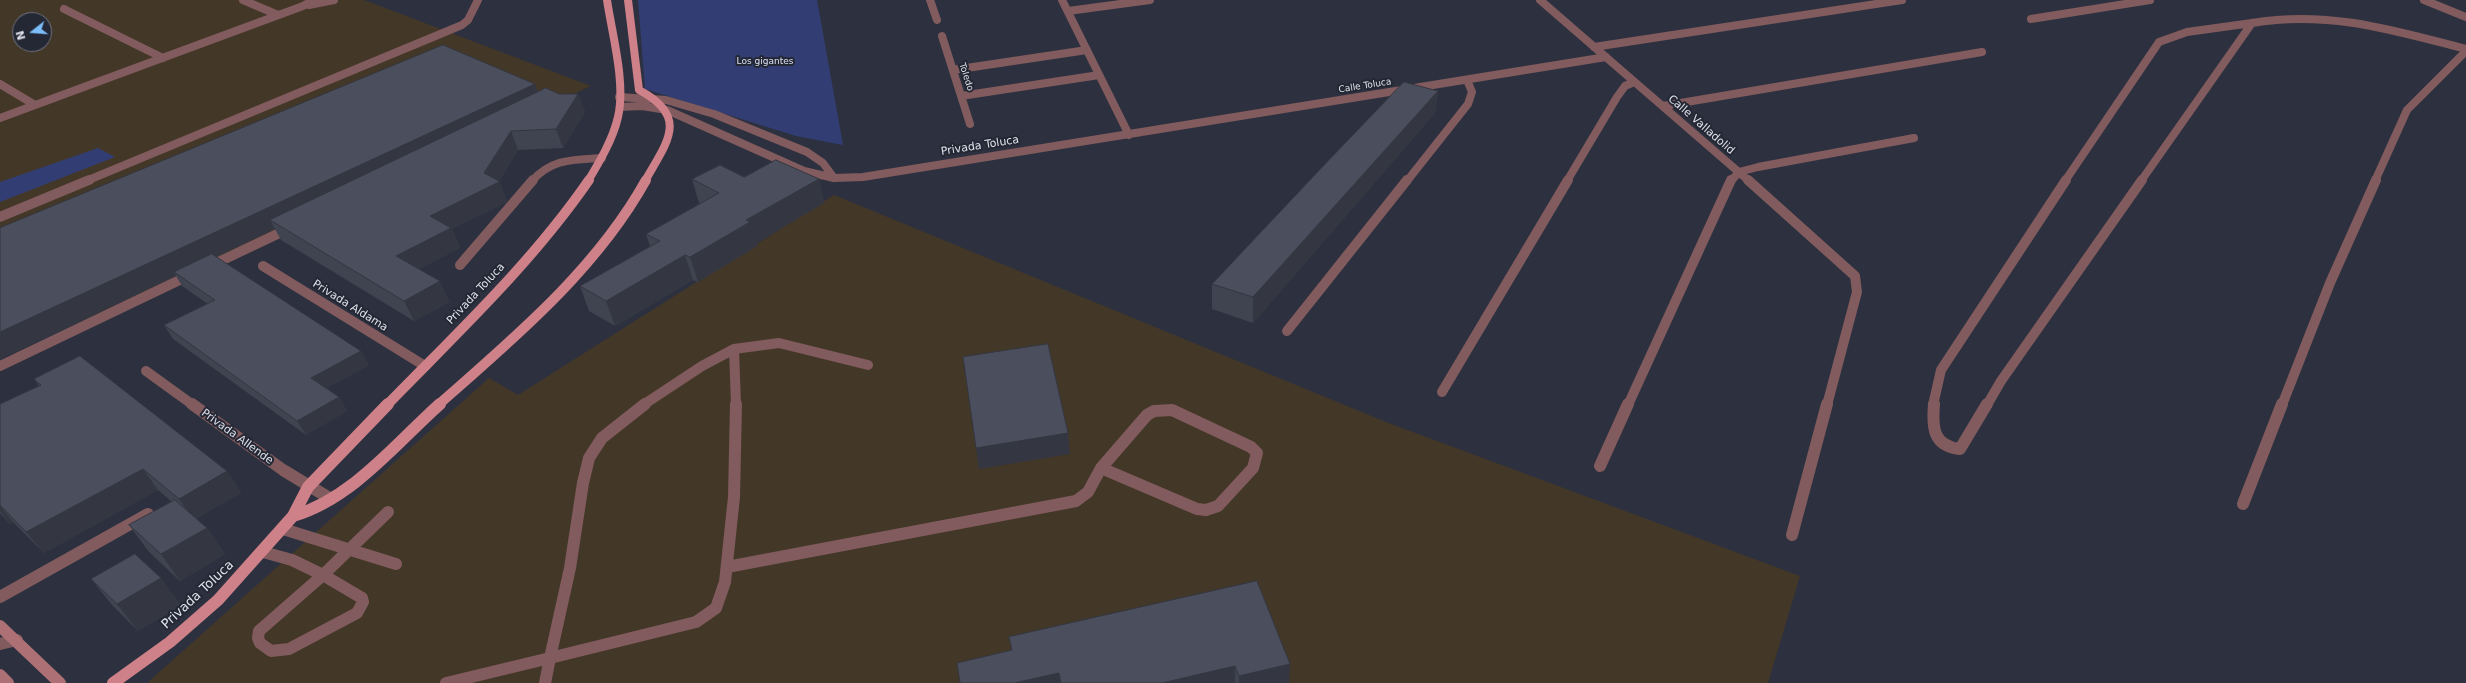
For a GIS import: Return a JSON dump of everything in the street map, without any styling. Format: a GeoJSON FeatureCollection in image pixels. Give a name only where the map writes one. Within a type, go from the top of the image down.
{"type":"FeatureCollection","features":[{"type":"Feature","properties":{"kind":"main road"},"geometry":{"type":"LineString","coordinates":[[607,0],[619,102]]}},
{"type":"Feature","properties":{"kind":"main road","name":"Privada Toluca"},"geometry":{"type":"LineString","coordinates":[[294,516],[332,499],[374,464],[474,373],[546,306],[590,260],[627,212],[654,166],[665,142],[671,122],[667,110],[652,97],[639,90],[628,0]]}},
{"type":"Feature","properties":{"kind":"main road","name":"Privada Toluca"},"geometry":{"type":"LineString","coordinates":[[113,683],[194,622],[263,552],[294,516],[308,487],[528,258],[576,200],[602,158],[614,130],[619,102]]}},
{"type":"Feature","properties":{"kind":"main road"},"geometry":{"type":"LineString","coordinates":[[0,626],[17,640],[60,683]]}},
{"type":"Feature","properties":{"kind":"main road"},"geometry":{"type":"LineString","coordinates":[[0,675],[8,683]]}},
{"type":"Feature","properties":{"kind":"street"},"geometry":{"type":"LineString","coordinates":[[243,0],[278,15]]}},
{"type":"Feature","properties":{"kind":"street"},"geometry":{"type":"LineString","coordinates":[[0,118],[303,6],[314,0]]}},
{"type":"Feature","properties":{"kind":"street"},"geometry":{"type":"LineString","coordinates":[[303,6],[334,0]]}},
{"type":"Feature","properties":{"kind":"street"},"geometry":{"type":"LineString","coordinates":[[0,217],[462,25],[468,20],[478,0]]}},
{"type":"Feature","properties":{"kind":"street"},"geometry":{"type":"LineString","coordinates":[[930,0],[937,20]]}},
{"type":"Feature","properties":{"kind":"street"},"geometry":{"type":"LineString","coordinates":[[1062,0],[1128,136]]}},
{"type":"Feature","properties":{"kind":"street"},"geometry":{"type":"LineString","coordinates":[[1068,11],[1150,0]]}},
{"type":"Feature","properties":{"kind":"street","name":"Calle Valladolid"},"geometry":{"type":"LineString","coordinates":[[1540,0],[1739,172],[1855,276],[1857,292],[1792,535]]}},
{"type":"Feature","properties":{"kind":"street"},"geometry":{"type":"LineString","coordinates":[[1594,47],[1902,0]]}},
{"type":"Feature","properties":{"kind":"street"},"geometry":{"type":"LineString","coordinates":[[2031,19],[2150,0]]}},
{"type":"Feature","properties":{"kind":"street"},"geometry":{"type":"LineString","coordinates":[[2424,0],[2466,17]]}},
{"type":"Feature","properties":{"kind":"street"},"geometry":{"type":"LineString","coordinates":[[64,9],[163,58]]}},
{"type":"Feature","properties":{"kind":"street"},"geometry":{"type":"LineString","coordinates":[[2252,23],[2001,381],[1962,447],[1960,449],[1950,448],[1937,439],[1932,423],[1937,382],[1941,370],[2024,242],[2159,42],[2187,32],[2252,23],[2287,16],[2326,18],[2368,25],[2466,50]]}},
{"type":"Feature","properties":{"kind":"street","name":"Toledo"},"geometry":{"type":"LineString","coordinates":[[942,36],[970,124]]}},
{"type":"Feature","properties":{"kind":"street"},"geometry":{"type":"LineString","coordinates":[[953,70],[1087,50]]}},
{"type":"Feature","properties":{"kind":"street"},"geometry":{"type":"LineString","coordinates":[[2243,504],[2330,283],[2407,110],[2466,50]]}},
{"type":"Feature","properties":{"kind":"street"},"geometry":{"type":"LineString","coordinates":[[1663,106],[1982,52]]}},
{"type":"Feature","properties":{"kind":"street","name":"Calle Toluca"},"geometry":{"type":"LineString","coordinates":[[1128,136],[1606,57]]}},
{"type":"Feature","properties":{"kind":"street"},"geometry":{"type":"LineString","coordinates":[[961,96],[1099,75]]}},
{"type":"Feature","properties":{"kind":"street"},"geometry":{"type":"LineString","coordinates":[[1287,331],[1468,104],[1472,92],[1467,80]]}},
{"type":"Feature","properties":{"kind":"street"},"geometry":{"type":"LineString","coordinates":[[1442,392],[1617,98],[1625,86],[1634,82]]}},
{"type":"Feature","properties":{"kind":"street"},"geometry":{"type":"LineString","coordinates":[[0,84],[35,105]]}},
{"type":"Feature","properties":{"kind":"street"},"geometry":{"type":"LineString","coordinates":[[619,102],[652,97],[691,107],[807,152],[823,163],[834,178]]}},
{"type":"Feature","properties":{"kind":"street","name":"Privada Toluca"},"geometry":{"type":"LineString","coordinates":[[619,102],[667,110],[788,165],[804,171],[834,178],[881,174],[1128,136]]}},
{"type":"Feature","properties":{"kind":"street"},"geometry":{"type":"LineString","coordinates":[[1600,466],[1728,185],[1739,172],[1914,138]]}},
{"type":"Feature","properties":{"kind":"street"},"geometry":{"type":"LineString","coordinates":[[460,265],[542,170],[562,161],[602,158]]}},
{"type":"Feature","properties":{"kind":"street"},"geometry":{"type":"LineString","coordinates":[[0,366],[295,225]]}},
{"type":"Feature","properties":{"kind":"street","name":"Privada Aldama"},"geometry":{"type":"LineString","coordinates":[[263,266],[425,366]]}},
{"type":"Feature","properties":{"kind":"street"},"geometry":{"type":"LineString","coordinates":[[545,683],[569,577],[587,467],[594,448],[612,429],[708,362],[734,349],[779,343],[868,365]]}},
{"type":"Feature","properties":{"kind":"street"},"geometry":{"type":"LineString","coordinates":[[446,683],[696,622],[707,616],[717,606],[727,567],[735,492],[738,442],[736,362],[734,349]]}},
{"type":"Feature","properties":{"kind":"street","name":"Privada Allende"},"geometry":{"type":"LineString","coordinates":[[146,371],[308,487],[332,499]]}},
{"type":"Feature","properties":{"kind":"street"},"geometry":{"type":"LineString","coordinates":[[727,567],[1076,501],[1088,492],[1101,468],[1147,415],[1162,409],[1172,410],[1251,447],[1257,453],[1253,468],[1218,506],[1206,510],[1197,509],[1101,468]]}},
{"type":"Feature","properties":{"kind":"street"},"geometry":{"type":"LineString","coordinates":[[263,552],[292,559],[324,574],[362,598],[363,602],[358,613],[289,649],[271,651],[258,641],[257,637],[259,631],[265,624],[324,574],[388,512]]}},
{"type":"Feature","properties":{"kind":"street"},"geometry":{"type":"LineString","coordinates":[[0,597],[148,514]]}},
{"type":"Feature","properties":{"kind":"street"},"geometry":{"type":"LineString","coordinates":[[283,529],[396,564]]}},
{"type":"Feature","properties":{"kind":"street"},"geometry":{"type":"LineString","coordinates":[[0,644],[17,640]]}},
{"type":"Feature","properties":{"kind":"shaded area"},"geometry":{"type":"Polygon","coordinates":[[[0,0],[364,0],[591,86],[0,358],[0,0]]]}},
{"type":"Feature","properties":{"kind":"shaded area"},"geometry":{"type":"Polygon","coordinates":[[[834,195],[1386,422],[1800,576],[1768,683],[147,683],[489,378],[518,395],[834,195]]]}},
{"type":"Feature","properties":{"kind":"green space","name":"Los gigantes"},"geometry":{"type":"Polygon","coordinates":[[[638,0],[817,0],[843,145],[796,136],[645,89],[638,0]]]}},
{"type":"Feature","properties":{"kind":"green space"},"geometry":{"type":"Polygon","coordinates":[[[98,148],[115,157],[0,202],[0,182],[98,148]]]}},
{"type":"Feature","properties":{"kind":"building"},"geometry":{"type":"Polygon","coordinates":[[[443,45],[535,84],[0,332],[0,228],[443,45]]]}},
{"type":"Feature","properties":{"kind":"building"},"geometry":{"type":"Polygon","coordinates":[[[1404,82],[1438,91],[1253,297],[1212,284],[1326,163],[1404,82]]]}},
{"type":"Feature","properties":{"kind":"building"},"geometry":{"type":"Polygon","coordinates":[[[546,88],[559,94],[578,94],[556,129],[511,131],[484,173],[499,181],[430,216],[451,228],[396,256],[440,281],[404,301],[270,220],[546,88]]]}},
{"type":"Feature","properties":{"kind":"building"},"geometry":{"type":"Polygon","coordinates":[[[776,160],[819,179],[746,220],[750,222],[690,257],[685,255],[606,301],[580,286],[660,241],[646,234],[719,193],[692,179],[720,165],[744,177],[776,160]]]}},
{"type":"Feature","properties":{"kind":"building"},"geometry":{"type":"Polygon","coordinates":[[[212,254],[361,351],[311,378],[339,397],[297,421],[164,325],[215,300],[174,272],[212,254]]]}},
{"type":"Feature","properties":{"kind":"building"},"geometry":{"type":"Polygon","coordinates":[[[1048,344],[1068,433],[976,448],[963,357],[1048,344]]]}},
{"type":"Feature","properties":{"kind":"building"},"geometry":{"type":"Polygon","coordinates":[[[80,356],[227,471],[179,499],[143,469],[26,532],[0,505],[0,404],[41,385],[34,379],[80,356]]]}},
{"type":"Feature","properties":{"kind":"building"},"geometry":{"type":"Polygon","coordinates":[[[175,500],[207,528],[161,554],[129,525],[175,500]]]}},
{"type":"Feature","properties":{"kind":"building"},"geometry":{"type":"Polygon","coordinates":[[[135,554],[161,578],[117,604],[91,579],[135,554]]]}},
{"type":"Feature","properties":{"kind":"building"},"geometry":{"type":"Polygon","coordinates":[[[1257,581],[1290,664],[1239,676],[1235,666],[1162,683],[1061,683],[1059,673],[1014,683],[960,683],[957,663],[1012,650],[1009,637],[1257,581]]]}}]}
